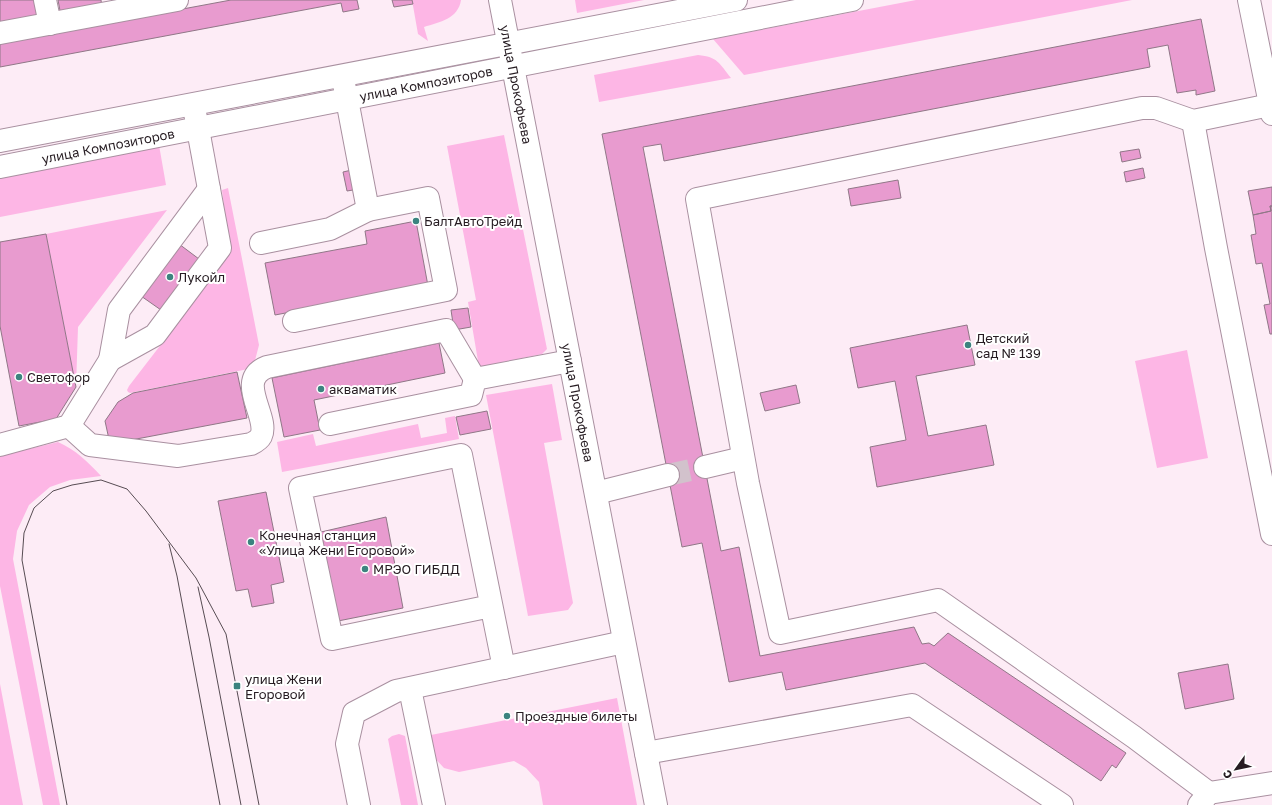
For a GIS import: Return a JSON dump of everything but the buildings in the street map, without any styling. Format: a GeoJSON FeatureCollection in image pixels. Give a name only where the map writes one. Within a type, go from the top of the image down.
{"type":"FeatureCollection","features":[{"type":"Feature","properties":{"kind":"street"},"geometry":{"type":"LineString","coordinates":[[45,0],[50,24]]}},
{"type":"Feature","properties":{"kind":"street"},"geometry":{"type":"LineString","coordinates":[[0,33],[50,24],[114,6],[177,0]]}},
{"type":"Feature","properties":{"kind":"street","name":"улица Прокофьева"},"geometry":{"type":"LineString","coordinates":[[500,0],[656,805]]}},
{"type":"Feature","properties":{"kind":"street","name":"улица Композиторов"},"geometry":{"type":"LineString","coordinates":[[0,141],[736,0]]}},
{"type":"Feature","properties":{"kind":"street","name":"улица Композиторов"},"geometry":{"type":"LineString","coordinates":[[0,167],[852,0]]}},
{"type":"Feature","properties":{"kind":"street"},"geometry":{"type":"LineString","coordinates":[[1249,0],[1269,77],[1271,110],[1194,121],[1156,108],[1142,108],[697,199],[744,458],[780,633],[938,600],[1134,737],[1204,799],[1272,783]]}},
{"type":"Feature","properties":{"kind":"street"},"geometry":{"type":"LineString","coordinates":[[343,75],[368,210]]}},
{"type":"Feature","properties":{"kind":"street"},"geometry":{"type":"LineString","coordinates":[[110,360],[155,335],[220,248],[194,104]]}},
{"type":"Feature","properties":{"kind":"street"},"geometry":{"type":"LineString","coordinates":[[1194,121],[1216,248],[1272,534]]}},
{"type":"Feature","properties":{"kind":"street"},"geometry":{"type":"LineString","coordinates":[[0,445],[69,426],[110,360],[119,310],[209,189]]}},
{"type":"Feature","properties":{"kind":"street"},"geometry":{"type":"LineString","coordinates":[[261,243],[330,229],[368,210],[428,198],[446,290],[294,321]]}},
{"type":"Feature","properties":{"kind":"street"},"geometry":{"type":"LineString","coordinates":[[69,426],[90,445],[178,456],[251,444],[259,440],[262,435],[262,426],[253,391],[253,383],[259,370],[446,330],[475,380],[471,395],[330,424]]}},
{"type":"Feature","properties":{"kind":"street"},"geometry":{"type":"LineString","coordinates":[[475,380],[570,361]]}},
{"type":"Feature","properties":{"kind":"street"},"geometry":{"type":"LineString","coordinates":[[491,606],[332,639],[300,488],[462,455],[504,668]]}},
{"type":"Feature","properties":{"kind":"street"},"geometry":{"type":"LineString","coordinates":[[705,467],[744,458]]}},
{"type":"Feature","properties":{"kind":"street"},"geometry":{"type":"LineString","coordinates":[[596,493],[668,475]]}},
{"type":"Feature","properties":{"kind":"street"},"geometry":{"type":"LineString","coordinates":[[359,805],[347,744],[354,713],[396,691],[624,642]]}},
{"type":"Feature","properties":{"kind":"street"},"geometry":{"type":"LineString","coordinates":[[410,688],[434,805]]}},
{"type":"Feature","properties":{"kind":"street"},"geometry":{"type":"LineString","coordinates":[[646,753],[912,705],[1062,805]]}},
{"type":"Feature","properties":{"kind":"shaded area"},"geometry":{"type":"Polygon","coordinates":[[[412,0],[461,0],[456,12],[452,16],[424,27],[428,41],[418,34],[412,0]]]}},
{"type":"Feature","properties":{"kind":"shaded area"},"geometry":{"type":"Polygon","coordinates":[[[575,0],[644,0],[577,13],[575,0]]]}},
{"type":"Feature","properties":{"kind":"shaded area"},"geometry":{"type":"Polygon","coordinates":[[[916,0],[1132,0],[744,75],[713,39],[916,0]]]}},
{"type":"Feature","properties":{"kind":"shaded area"},"geometry":{"type":"Polygon","coordinates":[[[698,55],[714,59],[721,65],[731,78],[599,102],[594,75],[698,55]]]}},
{"type":"Feature","properties":{"kind":"shaded area"},"geometry":{"type":"Polygon","coordinates":[[[504,135],[547,349],[542,354],[479,367],[468,302],[476,300],[447,146],[504,135]]]}},
{"type":"Feature","properties":{"kind":"shaded area"},"geometry":{"type":"Polygon","coordinates":[[[159,145],[166,185],[0,217],[0,175],[159,145]]]}},
{"type":"Feature","properties":{"kind":"shaded area"},"geometry":{"type":"Polygon","coordinates":[[[228,188],[259,345],[253,368],[130,393],[127,390],[129,386],[224,261],[229,247],[222,190],[228,188]]]}},
{"type":"Feature","properties":{"kind":"shaded area"},"geometry":{"type":"Polygon","coordinates":[[[167,210],[78,327],[76,387],[46,234],[167,210]]]}},
{"type":"Feature","properties":{"kind":"shaded area"},"geometry":{"type":"Polygon","coordinates":[[[1187,350],[1208,458],[1157,468],[1135,361],[1187,350]]]}},
{"type":"Feature","properties":{"kind":"shaded area"},"geometry":{"type":"Polygon","coordinates":[[[552,384],[562,440],[544,443],[573,603],[568,610],[528,616],[486,395],[552,384]]]}},
{"type":"Feature","properties":{"kind":"shaded area"},"geometry":{"type":"Polygon","coordinates":[[[455,416],[459,439],[282,472],[277,442],[313,434],[316,446],[418,424],[421,438],[447,433],[445,418],[455,416]]]}},
{"type":"Feature","properties":{"kind":"shaded area"},"geometry":{"type":"Polygon","coordinates":[[[58,442],[81,457],[101,476],[70,480],[50,487],[29,505],[17,531],[13,559],[60,805],[43,805],[0,586],[0,456],[58,442]]]}},
{"type":"Feature","properties":{"kind":"shaded area"},"geometry":{"type":"Polygon","coordinates":[[[0,684],[23,805],[0,805],[0,684]]]}},
{"type":"Feature","properties":{"kind":"shaded area"},"geometry":{"type":"Polygon","coordinates":[[[617,698],[637,805],[543,805],[539,782],[526,768],[514,761],[459,772],[444,768],[432,755],[426,736],[617,698]]]}},
{"type":"Feature","properties":{"kind":"shaded area"},"geometry":{"type":"Polygon","coordinates":[[[399,734],[405,736],[418,805],[401,805],[388,739],[399,734]]]}},
{"type":"Feature","properties":{"kind":"tunnel"},"geometry":{"type":"LineString","coordinates":[[668,475],[705,467]]}},
{"type":"Feature","properties":{"kind":"tram line"},"geometry":{"type":"LineString","coordinates":[[67,805],[22,560],[24,533],[34,508],[53,491],[72,485],[101,480],[127,489],[146,511],[196,578],[226,634],[259,805]]}},
{"type":"Feature","properties":{"kind":"tram line"},"geometry":{"type":"LineString","coordinates":[[169,544],[177,576],[220,805]]}},
{"type":"Feature","properties":{"kind":"tram line"},"geometry":{"type":"LineString","coordinates":[[198,587],[241,805]]}},
{"type":"Feature","properties":{"kind":"place","name":"БалтАвтоТрейд"},"geometry":{"type":"Point","coordinates":[416,221]}},
{"type":"Feature","properties":{"kind":"place","name":"Лукойл"},"geometry":{"type":"Point","coordinates":[170,277]}},
{"type":"Feature","properties":{"kind":"place","name":"Детский сад № 139"},"geometry":{"type":"Point","coordinates":[968,345]}},
{"type":"Feature","properties":{"kind":"place","name":"Светофор"},"geometry":{"type":"Point","coordinates":[19,377]}},
{"type":"Feature","properties":{"kind":"place","name":"акваматик"},"geometry":{"type":"Point","coordinates":[321,389]}},
{"type":"Feature","properties":{"kind":"place","name":"Конечная станция «Улица Жени Егоровой»"},"geometry":{"type":"Point","coordinates":[251,542]}},
{"type":"Feature","properties":{"kind":"place","name":"МРЭО ГИБДД"},"geometry":{"type":"Point","coordinates":[365,569]}},
{"type":"Feature","properties":{"kind":"place","name":"улица Жени Егоровой"},"geometry":{"type":"Point","coordinates":[237,686]}},
{"type":"Feature","properties":{"kind":"place","name":"Проездные билеты"},"geometry":{"type":"Point","coordinates":[507,716]}}]}
